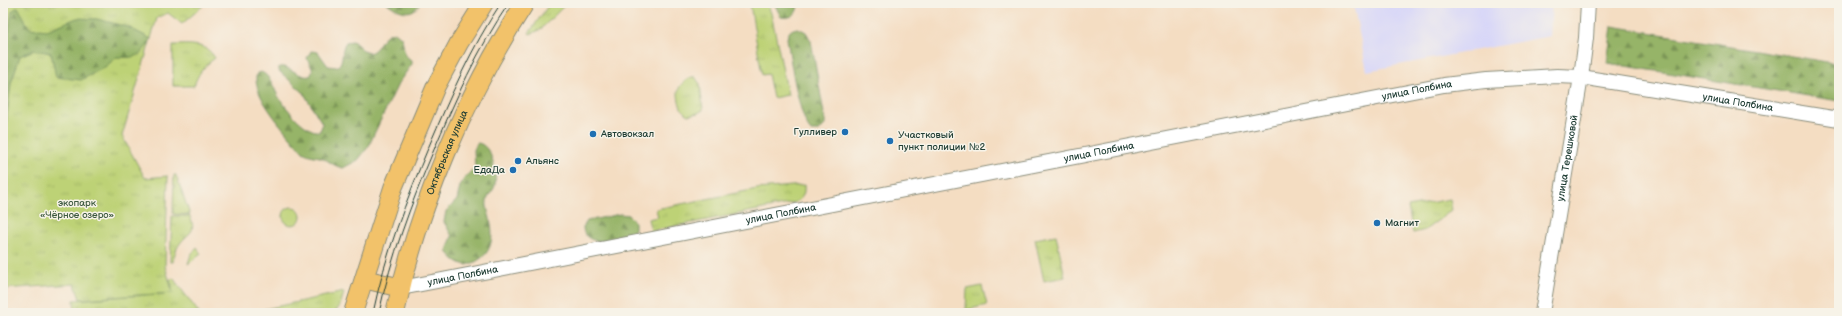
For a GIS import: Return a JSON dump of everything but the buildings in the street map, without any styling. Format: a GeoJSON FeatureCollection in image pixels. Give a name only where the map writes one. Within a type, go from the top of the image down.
{"type":"FeatureCollection","features":[{"type":"Feature","properties":{"kind":"main road"},"geometry":{"type":"LineString","coordinates":[[353,313],[393,188],[436,86],[484,3]]}},
{"type":"Feature","properties":{"kind":"main road","name":"Октябрьская улица"},"geometry":{"type":"LineString","coordinates":[[395,313],[422,217],[451,144],[491,58],[525,3]]}},
{"type":"Feature","properties":{"kind":"main road","name":"улица Полбина"},"geometry":{"type":"LineString","coordinates":[[364,279],[401,288]]}},
{"type":"Feature","properties":{"kind":"street","name":"улица Терешковой"},"geometry":{"type":"LineString","coordinates":[[1542,313],[1581,77],[1586,38],[1588,3]]}},
{"type":"Feature","properties":{"kind":"street","name":"улица Полбина"},"geometry":{"type":"LineString","coordinates":[[401,288],[1444,85],[1486,80],[1557,76],[1581,77],[1839,119]]}},
{"type":"Feature","properties":{"kind":"shaded area"},"geometry":{"type":"Polygon","coordinates":[[[1353,3],[1552,3],[1550,36],[1367,71],[1353,3]]]}},
{"type":"Feature","properties":{"kind":"shaded area"},"geometry":{"type":"Polygon","coordinates":[[[1369,304],[1370,313],[1305,313],[1369,304]]]}},
{"type":"Feature","properties":{"kind":"green space","name":"экопарк «Чёрное озеро»"},"geometry":{"type":"Polygon","coordinates":[[[3,3],[206,3],[182,24],[168,13],[157,18],[122,136],[145,178],[168,176],[165,266],[173,293],[80,299],[75,284],[3,289],[3,3]]]}},
{"type":"Feature","properties":{"kind":"green space"},"geometry":{"type":"Polygon","coordinates":[[[387,3],[420,3],[417,8],[409,12],[405,12],[387,3]]]}},
{"type":"Feature","properties":{"kind":"green space"},"geometry":{"type":"Polygon","coordinates":[[[550,3],[563,3],[565,5],[540,30],[530,34],[529,33],[550,3]]]}},
{"type":"Feature","properties":{"kind":"green space"},"geometry":{"type":"Polygon","coordinates":[[[751,3],[767,3],[771,13],[788,95],[773,98],[768,74],[762,75],[751,3]]]}},
{"type":"Feature","properties":{"kind":"green space"},"geometry":{"type":"Polygon","coordinates":[[[774,3],[798,3],[798,7],[794,15],[781,17],[774,3]]]}},
{"type":"Feature","properties":{"kind":"green space"},"geometry":{"type":"Polygon","coordinates":[[[18,7],[29,28],[47,30],[77,18],[97,19],[128,27],[151,39],[145,49],[138,55],[117,57],[105,67],[81,80],[56,77],[51,53],[34,50],[20,56],[11,83],[6,125],[3,130],[3,65],[12,11],[18,7]]]}},
{"type":"Feature","properties":{"kind":"green space"},"geometry":{"type":"Polygon","coordinates":[[[1612,26],[1839,64],[1839,101],[1607,63],[1612,26]]]}},
{"type":"Feature","properties":{"kind":"green space"},"geometry":{"type":"Polygon","coordinates":[[[798,28],[806,32],[811,41],[825,119],[825,125],[819,131],[811,131],[807,124],[799,101],[790,59],[787,38],[791,31],[798,28]]]}},
{"type":"Feature","properties":{"kind":"green space"},"geometry":{"type":"Polygon","coordinates":[[[395,32],[402,38],[405,55],[412,61],[412,64],[399,82],[369,146],[358,160],[343,168],[325,159],[303,152],[281,126],[265,103],[256,82],[257,73],[261,72],[268,77],[287,109],[303,125],[309,129],[320,131],[322,123],[303,92],[279,71],[279,67],[287,68],[302,76],[310,76],[312,74],[312,69],[307,58],[311,51],[318,52],[328,66],[337,67],[341,62],[343,48],[346,42],[353,41],[365,52],[369,53],[376,48],[386,36],[395,32]]]}},
{"type":"Feature","properties":{"kind":"green space"},"geometry":{"type":"Polygon","coordinates":[[[173,45],[191,45],[202,47],[207,49],[215,58],[202,70],[197,77],[194,86],[173,86],[173,45]]]}},
{"type":"Feature","properties":{"kind":"green space"},"geometry":{"type":"Polygon","coordinates":[[[692,77],[695,77],[700,84],[703,110],[698,113],[688,115],[681,108],[678,93],[680,86],[692,77]]]}},
{"type":"Feature","properties":{"kind":"green space"},"geometry":{"type":"Polygon","coordinates":[[[477,143],[486,148],[490,154],[494,167],[495,185],[487,199],[487,208],[492,234],[489,248],[486,253],[475,262],[467,265],[456,260],[447,251],[452,236],[444,222],[446,211],[457,200],[460,186],[475,167],[474,150],[477,143]]]}},
{"type":"Feature","properties":{"kind":"green space"},"geometry":{"type":"Polygon","coordinates":[[[174,175],[176,175],[190,215],[173,214],[174,175]]]}},
{"type":"Feature","properties":{"kind":"green space"},"geometry":{"type":"Polygon","coordinates":[[[804,185],[802,197],[793,203],[651,231],[648,219],[658,217],[656,209],[757,189],[804,185]]]}},
{"type":"Feature","properties":{"kind":"green space"},"geometry":{"type":"Polygon","coordinates":[[[1450,199],[1452,210],[1425,230],[1413,233],[1408,207],[1450,199]]]}},
{"type":"Feature","properties":{"kind":"green space"},"geometry":{"type":"Polygon","coordinates":[[[292,207],[296,208],[300,212],[300,220],[296,224],[292,225],[288,224],[284,220],[283,216],[284,212],[288,208],[292,207]]]}},
{"type":"Feature","properties":{"kind":"green space"},"geometry":{"type":"Polygon","coordinates":[[[620,214],[628,215],[635,222],[635,229],[624,237],[615,240],[597,241],[590,239],[585,234],[583,227],[587,221],[620,214]]]}},
{"type":"Feature","properties":{"kind":"green space"},"geometry":{"type":"Polygon","coordinates":[[[172,216],[190,216],[193,225],[192,231],[179,245],[173,262],[170,262],[172,216]]]}},
{"type":"Feature","properties":{"kind":"green space"},"geometry":{"type":"Polygon","coordinates":[[[1056,235],[1065,277],[1044,281],[1035,239],[1056,235]]]}},
{"type":"Feature","properties":{"kind":"green space"},"geometry":{"type":"Polygon","coordinates":[[[197,248],[201,254],[188,264],[191,254],[197,248]]]}},
{"type":"Feature","properties":{"kind":"green space"},"geometry":{"type":"Polygon","coordinates":[[[173,278],[199,313],[75,313],[74,300],[173,293],[170,279],[173,278]]]}},
{"type":"Feature","properties":{"kind":"green space"},"geometry":{"type":"Polygon","coordinates":[[[982,286],[987,305],[966,310],[967,289],[982,286]]]}},
{"type":"Feature","properties":{"kind":"green space"},"geometry":{"type":"Polygon","coordinates":[[[344,292],[340,306],[334,313],[256,313],[256,311],[344,292]]]}},
{"type":"Feature","properties":{"kind":"tram line"},"geometry":{"type":"LineString","coordinates":[[373,313],[390,249],[420,167],[462,73],[480,37],[501,3]]}},
{"type":"Feature","properties":{"kind":"tram line"},"geometry":{"type":"LineString","coordinates":[[379,313],[389,272],[402,231],[433,152],[458,94],[497,21],[509,3]]}},
{"type":"Feature","properties":{"kind":"place","name":"Гулливер"},"geometry":{"type":"Point","coordinates":[845,132]}},
{"type":"Feature","properties":{"kind":"place","name":"Автовокзал"},"geometry":{"type":"Point","coordinates":[593,134]}},
{"type":"Feature","properties":{"kind":"place","name":"Участковый пункт полиции №2"},"geometry":{"type":"Point","coordinates":[890,141]}},
{"type":"Feature","properties":{"kind":"place","name":"Альянс"},"geometry":{"type":"Point","coordinates":[518,161]}},
{"type":"Feature","properties":{"kind":"place","name":"ЕдаДа"},"geometry":{"type":"Point","coordinates":[513,170]}},
{"type":"Feature","properties":{"kind":"place","name":"Магнит"},"geometry":{"type":"Point","coordinates":[1377,223]}}]}
